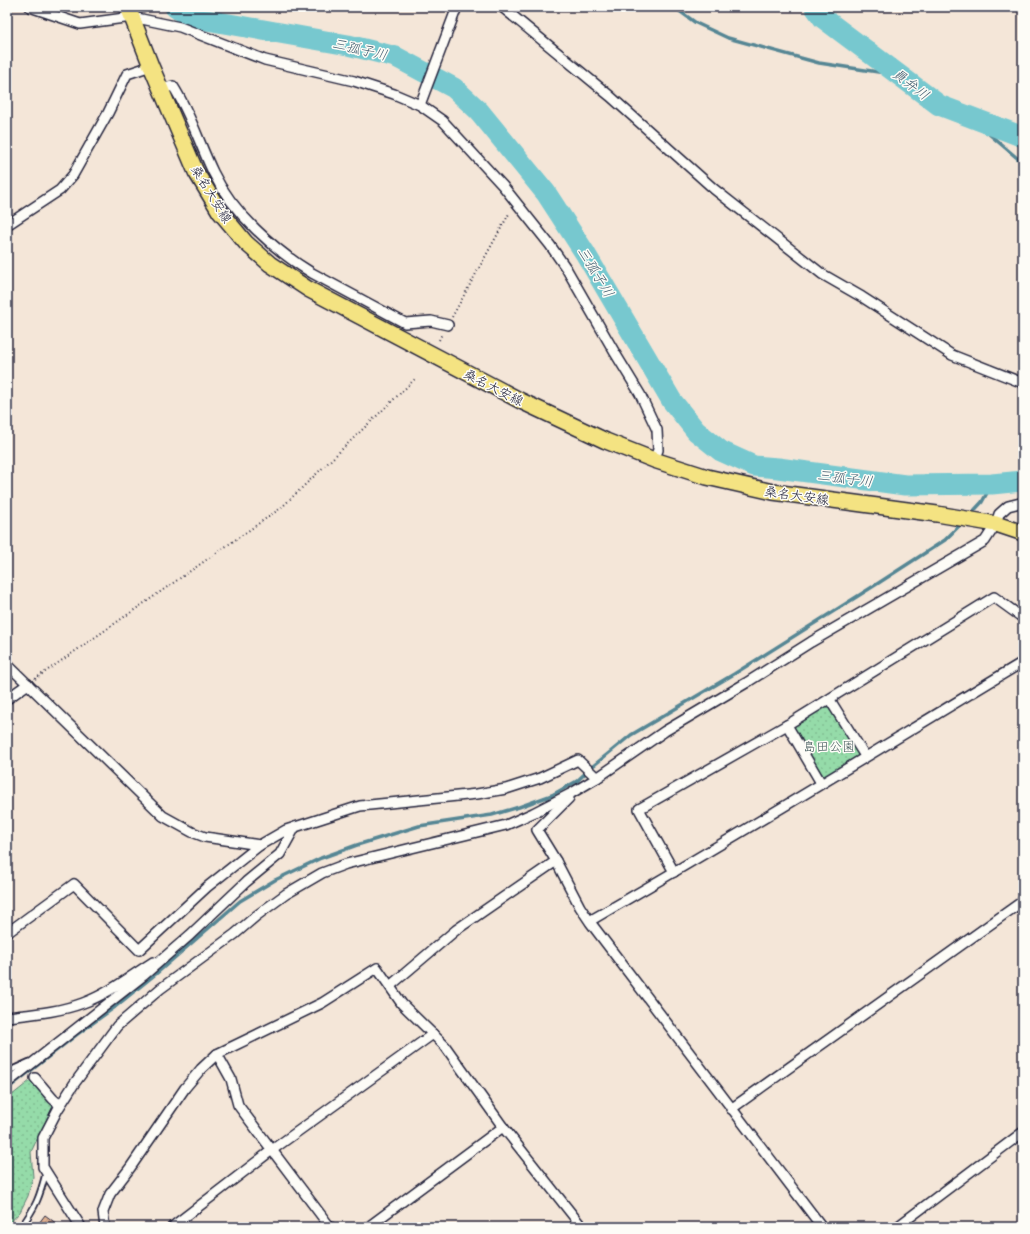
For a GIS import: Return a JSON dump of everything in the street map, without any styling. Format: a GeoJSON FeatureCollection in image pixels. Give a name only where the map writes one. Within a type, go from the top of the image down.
{"type":"FeatureCollection","features":[{"type":"Feature","properties":{"kind":"main road","name":"桑名大安線"},"geometry":{"type":"LineString","coordinates":[[130,12],[160,89],[196,172],[220,212],[246,243],[270,264],[308,289],[508,394],[606,441],[654,460],[707,477],[773,492],[937,514],[990,523],[1023,533]]}},
{"type":"Feature","properties":{"kind":"street"},"geometry":{"type":"LineString","coordinates":[[30,7],[80,24],[130,12],[180,27],[265,60],[354,81],[421,102],[443,121],[498,180],[550,245],[566,268],[615,354],[640,394],[657,430],[658,450],[654,460]]}},
{"type":"Feature","properties":{"kind":"street"},"geometry":{"type":"LineString","coordinates":[[421,102],[457,7]]}},
{"type":"Feature","properties":{"kind":"street"},"geometry":{"type":"LineString","coordinates":[[502,7],[610,96],[714,189],[822,274],[862,297],[952,356],[1023,383]]}},
{"type":"Feature","properties":{"kind":"street"},"geometry":{"type":"LineString","coordinates":[[7,225],[60,190],[73,175],[83,159],[128,74],[151,66]]}},
{"type":"Feature","properties":{"kind":"street"},"geometry":{"type":"LineString","coordinates":[[160,89],[173,86],[193,125],[217,180],[245,218],[271,244],[300,266],[406,323],[431,321],[448,324]]}},
{"type":"Feature","properties":{"kind":"street"},"geometry":{"type":"LineString","coordinates":[[822,1227],[590,922],[537,830],[577,790],[595,776],[665,731],[811,642],[985,541],[990,523],[999,514],[1008,506],[1020,503],[1023,504]]}},
{"type":"Feature","properties":{"kind":"street"},"geometry":{"type":"LineString","coordinates":[[674,872],[639,809],[830,700],[994,597],[1023,618]]}},
{"type":"Feature","properties":{"kind":"street"},"geometry":{"type":"LineString","coordinates":[[593,920],[1023,662]]}},
{"type":"Feature","properties":{"kind":"street"},"geometry":{"type":"LineString","coordinates":[[7,664],[163,816],[182,827],[205,837],[260,845]]}},
{"type":"Feature","properties":{"kind":"street"},"geometry":{"type":"LineString","coordinates":[[7,699],[28,684]]}},
{"type":"Feature","properties":{"kind":"street"},"geometry":{"type":"LineString","coordinates":[[830,700],[865,756]]}},
{"type":"Feature","properties":{"kind":"street"},"geometry":{"type":"LineString","coordinates":[[787,725],[821,783]]}},
{"type":"Feature","properties":{"kind":"street"},"geometry":{"type":"LineString","coordinates":[[7,933],[74,884],[139,950],[208,887],[260,845],[286,830],[360,806],[477,794],[506,789],[540,778],[578,760],[595,776]]}},
{"type":"Feature","properties":{"kind":"street"},"geometry":{"type":"LineString","coordinates":[[81,1227],[42,1167],[43,1138],[57,1102],[74,1084],[117,1026],[160,989],[235,934],[256,916],[286,894],[322,873],[346,864],[506,825],[533,814],[577,790]]}},
{"type":"Feature","properties":{"kind":"street"},"geometry":{"type":"LineString","coordinates":[[7,1083],[143,976],[190,936],[246,882],[280,854],[295,827]]}},
{"type":"Feature","properties":{"kind":"street"},"geometry":{"type":"LineString","coordinates":[[390,986],[456,930],[556,861]]}},
{"type":"Feature","properties":{"kind":"street"},"geometry":{"type":"LineString","coordinates":[[731,1109],[1023,901]]}},
{"type":"Feature","properties":{"kind":"street"},"geometry":{"type":"LineString","coordinates":[[7,1016],[52,1011],[83,1003],[101,995],[190,936]]}},
{"type":"Feature","properties":{"kind":"street"},"geometry":{"type":"LineString","coordinates":[[105,1227],[103,1212],[110,1194],[130,1168],[185,1088],[201,1069],[217,1054],[322,1004],[378,968],[402,1004],[445,1046],[504,1127],[582,1227]]}},
{"type":"Feature","properties":{"kind":"street"},"geometry":{"type":"LineString","coordinates":[[172,1227],[272,1150],[433,1034]]}},
{"type":"Feature","properties":{"kind":"street"},"geometry":{"type":"LineString","coordinates":[[217,1054],[231,1079],[238,1105],[330,1227]]}},
{"type":"Feature","properties":{"kind":"street"},"geometry":{"type":"LineString","coordinates":[[35,1078],[57,1102]]}},
{"type":"Feature","properties":{"kind":"street"},"geometry":{"type":"LineString","coordinates":[[368,1227],[504,1127]]}},
{"type":"Feature","properties":{"kind":"street"},"geometry":{"type":"LineString","coordinates":[[897,1227],[1023,1132]]}},
{"type":"Feature","properties":{"kind":"lane"},"geometry":{"type":"LineString","coordinates":[[7,1072],[36,1060]]}},
{"type":"Feature","properties":{"kind":"lane"},"geometry":{"type":"LineString","coordinates":[[21,1227],[33,1211],[41,1192],[46,1172]]}},
{"type":"Feature","properties":{"kind":"path"},"geometry":{"type":"LineString","coordinates":[[448,324],[515,202]]}},
{"type":"Feature","properties":{"kind":"path"},"geometry":{"type":"LineString","coordinates":[[28,684],[281,508],[416,378]]}},
{"type":"Feature","properties":{"kind":"green space","name":"島田公園"},"geometry":{"type":"Polygon","coordinates":[[[828,703],[861,755],[822,779],[791,725],[828,703]]]}},
{"type":"Feature","properties":{"kind":"green space"},"geometry":{"type":"Polygon","coordinates":[[[31,1080],[53,1106],[31,1152],[33,1177],[28,1196],[20,1212],[7,1226],[7,1099],[31,1080]]]}},
{"type":"Feature","properties":{"kind":"building"},"geometry":{"type":"Polygon","coordinates":[[[45,1215],[61,1227],[36,1227],[45,1215]]]}},
{"type":"Feature","properties":{"kind":"waterway","name":"三孤子川"},"geometry":{"type":"LineString","coordinates":[[175,7],[182,12],[201,19],[348,45],[396,57],[454,88],[479,111],[546,193],[585,253],[672,401],[696,431],[721,451],[754,466],[905,485],[992,484],[1023,481]]}},
{"type":"Feature","properties":{"kind":"waterway"},"geometry":{"type":"LineString","coordinates":[[674,7],[696,23],[728,38],[819,63],[898,75]]}},
{"type":"Feature","properties":{"kind":"waterway","name":"員弁川"},"geometry":{"type":"LineString","coordinates":[[815,7],[823,18],[939,105],[1023,137]]}},
{"type":"Feature","properties":{"kind":"waterway"},"geometry":{"type":"LineString","coordinates":[[969,117],[1023,163]]}},
{"type":"Feature","properties":{"kind":"waterway"},"geometry":{"type":"LineString","coordinates":[[969,516],[982,502],[992,484]]}},
{"type":"Feature","properties":{"kind":"waterway"},"geometry":{"type":"LineString","coordinates":[[7,1089],[76,1035],[115,1007],[157,973],[240,901],[275,880],[321,858],[357,845],[419,826],[492,815],[552,795],[577,781],[631,735],[734,674],[877,584],[945,540],[962,523]]}}]}
